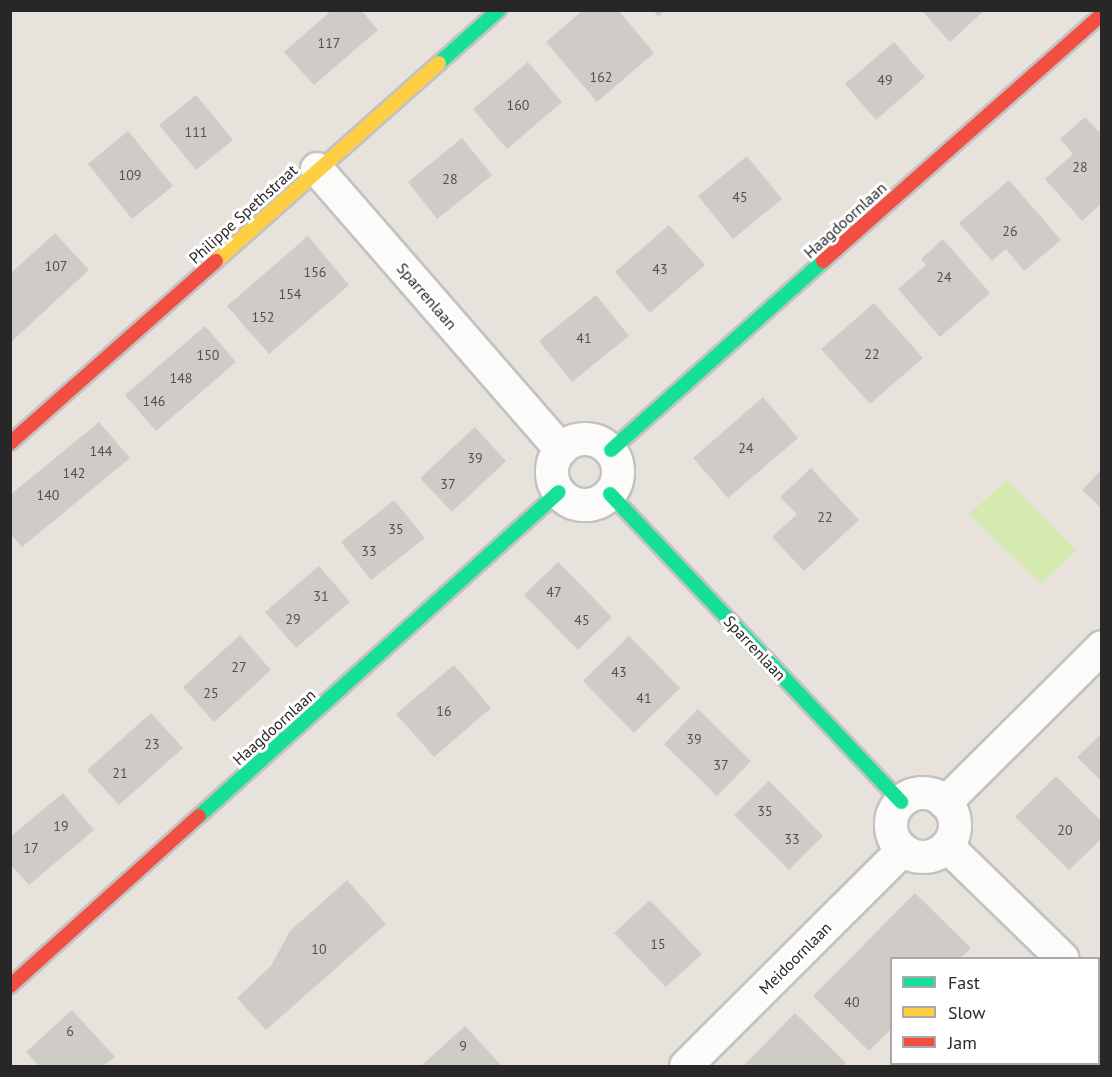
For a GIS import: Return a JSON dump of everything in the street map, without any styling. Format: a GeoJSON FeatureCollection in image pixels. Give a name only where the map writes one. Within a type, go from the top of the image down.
{"type":"FeatureCollection","features":[{"type":"Feature","properties":{"kind":"street","name":"Philippe Spethstraat"},"geometry":{"type":"LineString","coordinates":[[10,443],[499,10]]}},
{"type":"Feature","properties":{"kind":"street","name":"Haagdoornlaan"},"geometry":{"type":"LineString","coordinates":[[611,450],[1101,14]]}},
{"type":"Feature","properties":{"kind":"street","name":"Sparrenlaan"},"geometry":{"type":"LineString","coordinates":[[317,169],[561,450]]}},
{"type":"Feature","properties":{"kind":"street"},"geometry":{"type":"LineString","coordinates":[[588,438],[604,444],[611,450],[618,464],[619,474],[610,494],[603,500],[588,505],[575,503],[559,492],[552,471],[554,460],[561,450],[575,440],[588,438]]}},
{"type":"Feature","properties":{"kind":"street","name":"Haagdoornlaan"},"geometry":{"type":"LineString","coordinates":[[10,986],[559,492]]}},
{"type":"Feature","properties":{"kind":"street","name":"Sparrenlaan"},"geometry":{"type":"LineString","coordinates":[[610,494],[901,802]]}},
{"type":"Feature","properties":{"kind":"street"},"geometry":{"type":"LineString","coordinates":[[945,802],[1101,646]]}},
{"type":"Feature","properties":{"kind":"street"},"geometry":{"type":"LineString","coordinates":[[924,793],[945,802],[953,814],[955,826],[947,846],[930,857],[916,856],[903,850],[893,837],[891,826],[893,813],[901,802],[911,795],[924,793]]}},
{"type":"Feature","properties":{"kind":"street"},"geometry":{"type":"LineString","coordinates":[[947,846],[1061,957]]}},
{"type":"Feature","properties":{"kind":"street","name":"Meidoornlaan"},"geometry":{"type":"LineString","coordinates":[[686,1066],[903,850]]}},
{"type":"Feature","properties":{"kind":"green space"},"geometry":{"type":"Polygon","coordinates":[[[1007,480],[1076,550],[1041,584],[969,514],[1007,480]]]}},
{"type":"Feature","properties":{"kind":"building"},"geometry":{"type":"Polygon","coordinates":[[[332,10],[361,10],[378,30],[314,85],[284,52],[332,10]]]}},
{"type":"Feature","properties":{"kind":"building"},"geometry":{"type":"Polygon","coordinates":[[[583,10],[618,10],[654,53],[597,102],[546,42],[583,10]]]}},
{"type":"Feature","properties":{"kind":"building"},"geometry":{"type":"Polygon","coordinates":[[[653,10],[665,10],[658,17],[653,10]]]}},
{"type":"Feature","properties":{"kind":"building"},"geometry":{"type":"Polygon","coordinates":[[[921,10],[985,10],[950,42],[921,10]]]}},
{"type":"Feature","properties":{"kind":"building"},"geometry":{"type":"Polygon","coordinates":[[[894,42],[925,77],[876,120],[845,84],[894,42]]]}},
{"type":"Feature","properties":{"kind":"building"},"geometry":{"type":"Polygon","coordinates":[[[528,62],[562,102],[507,149],[473,109],[528,62]]]}},
{"type":"Feature","properties":{"kind":"building"},"geometry":{"type":"Polygon","coordinates":[[[196,95],[233,140],[196,170],[159,125],[196,95]]]}},
{"type":"Feature","properties":{"kind":"building"},"geometry":{"type":"Polygon","coordinates":[[[1085,117],[1102,135],[1102,203],[1082,221],[1045,179],[1073,154],[1060,139],[1085,117]]]}},
{"type":"Feature","properties":{"kind":"building"},"geometry":{"type":"Polygon","coordinates":[[[128,131],[173,186],[132,219],[88,164],[128,131]]]}},
{"type":"Feature","properties":{"kind":"building"},"geometry":{"type":"Polygon","coordinates":[[[462,138],[492,175],[437,219],[408,182],[462,138]]]}},
{"type":"Feature","properties":{"kind":"building"},"geometry":{"type":"Polygon","coordinates":[[[747,156],[782,199],[733,239],[698,196],[747,156]]]}},
{"type":"Feature","properties":{"kind":"building"},"geometry":{"type":"Polygon","coordinates":[[[1009,180],[1061,240],[1024,271],[1006,249],[992,261],[959,223],[1009,180]]]}},
{"type":"Feature","properties":{"kind":"building"},"geometry":{"type":"Polygon","coordinates":[[[669,225],[705,265],[650,313],[615,272],[669,225]]]}},
{"type":"Feature","properties":{"kind":"building"},"geometry":{"type":"Polygon","coordinates":[[[55,233],[89,270],[10,343],[10,274],[55,233]]]}},
{"type":"Feature","properties":{"kind":"building"},"geometry":{"type":"Polygon","coordinates":[[[308,236],[349,285],[269,354],[227,306],[308,236]]]}},
{"type":"Feature","properties":{"kind":"building"},"geometry":{"type":"Polygon","coordinates":[[[943,239],[990,293],[940,337],[898,289],[926,265],[921,259],[943,239]]]}},
{"type":"Feature","properties":{"kind":"building"},"geometry":{"type":"Polygon","coordinates":[[[596,295],[629,336],[572,382],[539,341],[596,295]]]}},
{"type":"Feature","properties":{"kind":"building"},"geometry":{"type":"Polygon","coordinates":[[[874,303],[923,358],[870,404],[821,349],[874,303]]]}},
{"type":"Feature","properties":{"kind":"building"},"geometry":{"type":"Polygon","coordinates":[[[205,326],[236,362],[156,431],[125,395],[205,326]]]}},
{"type":"Feature","properties":{"kind":"building"},"geometry":{"type":"Polygon","coordinates":[[[763,397],[798,438],[728,498],[693,458],[763,397]]]}},
{"type":"Feature","properties":{"kind":"building"},"geometry":{"type":"Polygon","coordinates":[[[99,422],[130,458],[22,547],[10,534],[10,495],[99,422]]]}},
{"type":"Feature","properties":{"kind":"building"},"geometry":{"type":"Polygon","coordinates":[[[475,427],[506,461],[452,512],[420,478],[475,427]]]}},
{"type":"Feature","properties":{"kind":"building"},"geometry":{"type":"Polygon","coordinates":[[[811,468],[859,520],[804,571],[772,537],[797,514],[780,497],[811,468]]]}},
{"type":"Feature","properties":{"kind":"building"},"geometry":{"type":"Polygon","coordinates":[[[1102,469],[1102,509],[1082,490],[1102,469]]]}},
{"type":"Feature","properties":{"kind":"building"},"geometry":{"type":"Polygon","coordinates":[[[394,500],[425,538],[371,580],[341,542],[394,500]]]}},
{"type":"Feature","properties":{"kind":"building"},"geometry":{"type":"Polygon","coordinates":[[[558,562],[612,617],[578,650],[524,595],[558,562]]]}},
{"type":"Feature","properties":{"kind":"building"},"geometry":{"type":"Polygon","coordinates":[[[319,566],[350,602],[296,648],[265,612],[319,566]]]}},
{"type":"Feature","properties":{"kind":"building"},"geometry":{"type":"Polygon","coordinates":[[[240,635],[271,670],[214,722],[183,687],[240,635]]]}},
{"type":"Feature","properties":{"kind":"building"},"geometry":{"type":"Polygon","coordinates":[[[629,636],[680,688],[634,733],[583,681],[629,636]]]}},
{"type":"Feature","properties":{"kind":"building"},"geometry":{"type":"Polygon","coordinates":[[[454,665],[491,708],[434,757],[396,714],[454,665]]]}},
{"type":"Feature","properties":{"kind":"building"},"geometry":{"type":"Polygon","coordinates":[[[698,709],[751,761],[717,796],[664,744],[698,709]]]}},
{"type":"Feature","properties":{"kind":"building"},"geometry":{"type":"Polygon","coordinates":[[[151,713],[183,748],[119,805],[87,770],[151,713]]]}},
{"type":"Feature","properties":{"kind":"building"},"geometry":{"type":"Polygon","coordinates":[[[1102,733],[1102,782],[1077,757],[1102,733]]]}},
{"type":"Feature","properties":{"kind":"building"},"geometry":{"type":"Polygon","coordinates":[[[1056,776],[1102,822],[1102,838],[1069,870],[1015,817],[1056,776]]]}},
{"type":"Feature","properties":{"kind":"building"},"geometry":{"type":"Polygon","coordinates":[[[769,781],[823,836],[789,870],[734,815],[769,781]]]}},
{"type":"Feature","properties":{"kind":"building"},"geometry":{"type":"Polygon","coordinates":[[[63,793],[94,830],[29,885],[10,864],[10,837],[63,793]]]}},
{"type":"Feature","properties":{"kind":"building"},"geometry":{"type":"Polygon","coordinates":[[[347,880],[386,924],[266,1030],[237,998],[271,966],[290,931],[347,880]]]}},
{"type":"Feature","properties":{"kind":"building"},"geometry":{"type":"Polygon","coordinates":[[[915,893],[971,948],[962,957],[890,957],[890,1030],[869,1051],[813,996],[915,893]]]}},
{"type":"Feature","properties":{"kind":"building"},"geometry":{"type":"Polygon","coordinates":[[[650,900],[702,954],[666,987],[614,933],[650,900]]]}},
{"type":"Feature","properties":{"kind":"building"},"geometry":{"type":"Polygon","coordinates":[[[72,1010],[115,1057],[103,1066],[39,1066],[26,1052],[72,1010]]]}},
{"type":"Feature","properties":{"kind":"building"},"geometry":{"type":"Polygon","coordinates":[[[795,1013],[846,1063],[843,1066],[743,1066],[795,1013]]]}},
{"type":"Feature","properties":{"kind":"building"},"geometry":{"type":"Polygon","coordinates":[[[465,1026],[502,1066],[421,1066],[465,1026]]]}},
{"type":"Feature","properties":{"kind":"traffic: fast"},"geometry":{"type":"LineString","coordinates":[[439,63],[499,10]]}},
{"type":"Feature","properties":{"kind":"traffic: fast"},"geometry":{"type":"LineString","coordinates":[[611,450],[823,261]]}},
{"type":"Feature","properties":{"kind":"traffic: fast"},"geometry":{"type":"LineString","coordinates":[[199,816],[559,492]]}},
{"type":"Feature","properties":{"kind":"traffic: fast"},"geometry":{"type":"LineString","coordinates":[[610,494],[901,802]]}},
{"type":"Feature","properties":{"kind":"traffic: slow"},"geometry":{"type":"LineString","coordinates":[[216,261],[439,63]]}},
{"type":"Feature","properties":{"kind":"traffic: jam"},"geometry":{"type":"LineString","coordinates":[[823,261],[1102,14]]}},
{"type":"Feature","properties":{"kind":"traffic: jam"},"geometry":{"type":"LineString","coordinates":[[10,443],[216,261]]}},
{"type":"Feature","properties":{"kind":"traffic: jam"},"geometry":{"type":"LineString","coordinates":[[10,986],[199,816]]}}]}
